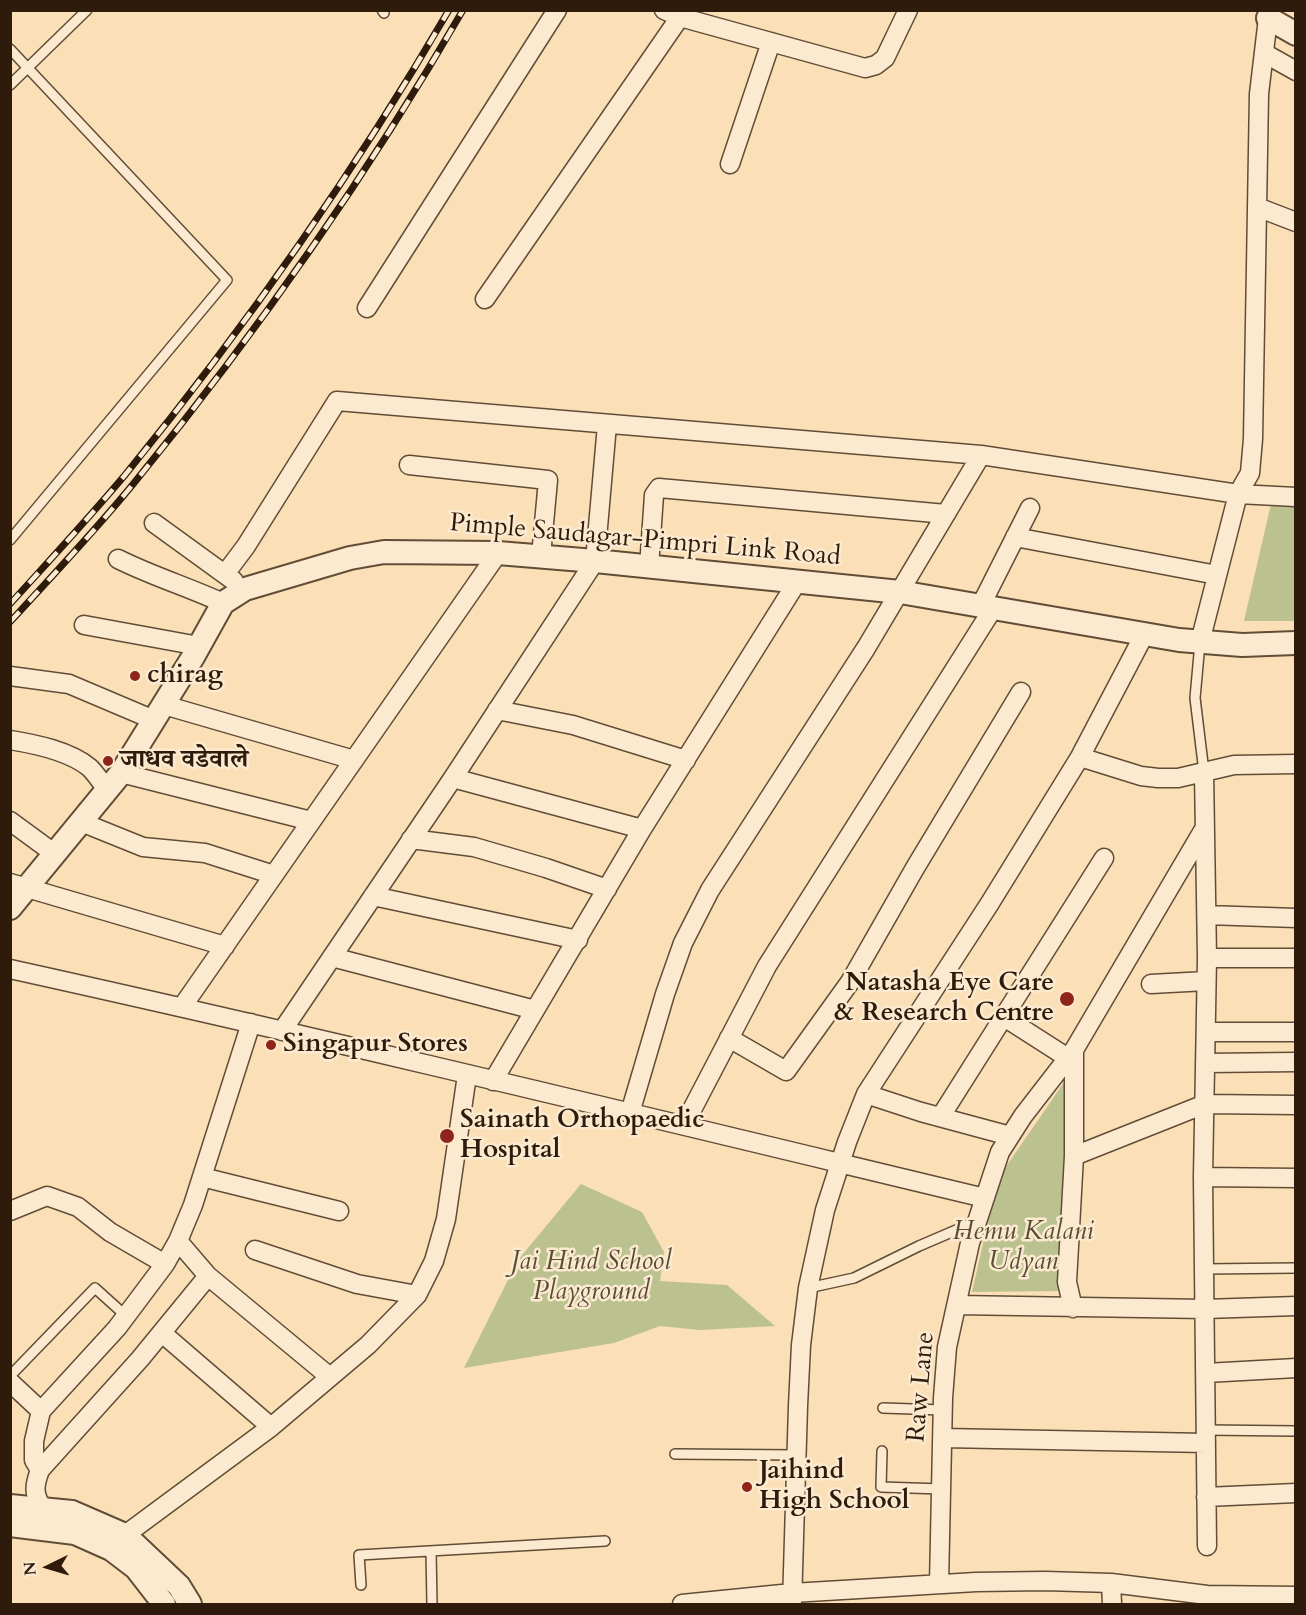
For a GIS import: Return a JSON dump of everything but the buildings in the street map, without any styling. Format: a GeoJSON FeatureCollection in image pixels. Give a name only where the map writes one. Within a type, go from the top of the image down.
{"type":"FeatureCollection","features":[{"type":"Feature","properties":{"kind":"street"},"geometry":{"type":"LineString","coordinates":[[367,308],[557,10]]}},
{"type":"Feature","properties":{"kind":"street"},"geometry":{"type":"LineString","coordinates":[[485,299],[672,14],[865,68],[876,65],[885,58],[908,10]]}},
{"type":"Feature","properties":{"kind":"street"},"geometry":{"type":"LineString","coordinates":[[1200,642],[1238,494],[1250,473],[1253,440],[1259,94],[1268,18],[1296,34]]}},
{"type":"Feature","properties":{"kind":"street"},"geometry":{"type":"LineString","coordinates":[[730,164],[771,42]]}},
{"type":"Feature","properties":{"kind":"street"},"geometry":{"type":"LineString","coordinates":[[1264,54],[1296,71]]}},
{"type":"Feature","properties":{"kind":"street"},"geometry":{"type":"LineString","coordinates":[[1257,207],[1296,222]]}},
{"type":"Feature","properties":{"kind":"street"},"geometry":{"type":"LineString","coordinates":[[225,574],[246,546],[337,401],[981,455],[1238,494],[1296,497]]}},
{"type":"Feature","properties":{"kind":"street"},"geometry":{"type":"LineString","coordinates":[[282,1031],[453,778],[595,561],[607,425]]}},
{"type":"Feature","properties":{"kind":"street"},"geometry":{"type":"LineString","coordinates":[[630,1113],[665,994],[683,943],[710,890],[866,648],[981,455]]}},
{"type":"Feature","properties":{"kind":"street"},"geometry":{"type":"LineString","coordinates":[[409,465],[548,480],[541,556]]}},
{"type":"Feature","properties":{"kind":"street"},"geometry":{"type":"LineString","coordinates":[[650,567],[654,495],[658,488],[946,514]]}},
{"type":"Feature","properties":{"kind":"street"},"geometry":{"type":"LineString","coordinates":[[684,1125],[767,966],[987,606],[1015,537],[1030,508]]}},
{"type":"Feature","properties":{"kind":"street"},"geometry":{"type":"LineString","coordinates":[[154,523],[245,589]]}},
{"type":"Feature","properties":{"kind":"street"},"geometry":{"type":"LineString","coordinates":[[1015,537],[1218,574]]}},
{"type":"Feature","properties":{"kind":"street","name":"Pimple Saudagar-Pimpri Link Road"},"geometry":{"type":"LineString","coordinates":[[10,908],[20,885],[56,854],[114,782],[159,712],[223,603],[245,589],[350,558],[384,552],[498,553],[541,556],[900,592],[1144,635],[1200,642],[1242,645],[1296,643]]}},
{"type":"Feature","properties":{"kind":"street"},"geometry":{"type":"LineString","coordinates":[[183,1007],[498,553]]}},
{"type":"Feature","properties":{"kind":"street"},"geometry":{"type":"LineString","coordinates":[[118,559],[223,603]]}},
{"type":"Feature","properties":{"kind":"street"},"geometry":{"type":"LineString","coordinates":[[493,1081],[642,829],[797,582]]}},
{"type":"Feature","properties":{"kind":"street"},"geometry":{"type":"LineString","coordinates":[[84,625],[199,646]]}},
{"type":"Feature","properties":{"kind":"street"},"geometry":{"type":"LineString","coordinates":[[792,1599],[801,1345],[808,1288],[825,1210],[840,1163],[866,1094],[990,903],[1080,757],[1144,635]]}},
{"type":"Feature","properties":{"kind":"street"},"geometry":{"type":"LineString","coordinates":[[10,676],[69,684],[159,712],[354,760]]}},
{"type":"Feature","properties":{"kind":"street"},"geometry":{"type":"LineString","coordinates":[[729,1038],[786,1071],[850,982],[915,868],[1021,692]]}},
{"type":"Feature","properties":{"kind":"street"},"geometry":{"type":"LineString","coordinates":[[497,710],[573,725],[686,760]]}},
{"type":"Feature","properties":{"kind":"street"},"geometry":{"type":"LineString","coordinates":[[10,740],[39,745],[78,760],[114,782],[311,821]]}},
{"type":"Feature","properties":{"kind":"street"},"geometry":{"type":"LineString","coordinates":[[1080,757],[1141,776],[1158,778],[1179,778],[1234,765],[1296,764]]}},
{"type":"Feature","properties":{"kind":"street"},"geometry":{"type":"LineString","coordinates":[[1204,772],[1203,829],[1207,915],[1203,1177],[1206,1546]]}},
{"type":"Feature","properties":{"kind":"street"},"geometry":{"type":"LineString","coordinates":[[453,778],[642,829]]}},
{"type":"Feature","properties":{"kind":"street"},"geometry":{"type":"LineString","coordinates":[[10,821],[56,854]]}},
{"type":"Feature","properties":{"kind":"street"},"geometry":{"type":"LineString","coordinates":[[81,822],[143,847],[206,853],[274,875]]}},
{"type":"Feature","properties":{"kind":"street","name":"Raw Lane"},"geometry":{"type":"LineString","coordinates":[[939,1584],[946,1347],[970,1243],[1000,1152],[1071,1054],[1203,829]]}},
{"type":"Feature","properties":{"kind":"street"},"geometry":{"type":"LineString","coordinates":[[411,839],[474,848],[546,868],[607,890]]}},
{"type":"Feature","properties":{"kind":"street"},"geometry":{"type":"LineString","coordinates":[[941,1116],[1104,858]]}},
{"type":"Feature","properties":{"kind":"street"},"geometry":{"type":"LineString","coordinates":[[20,885],[225,946]]}},
{"type":"Feature","properties":{"kind":"street"},"geometry":{"type":"LineString","coordinates":[[373,896],[578,940]]}},
{"type":"Feature","properties":{"kind":"street"},"geometry":{"type":"LineString","coordinates":[[1207,915],[1296,918]]}},
{"type":"Feature","properties":{"kind":"street"},"geometry":{"type":"LineString","coordinates":[[332,957],[535,1010]]}},
{"type":"Feature","properties":{"kind":"street"},"geometry":{"type":"LineString","coordinates":[[1207,958],[1296,958]]}},
{"type":"Feature","properties":{"kind":"street"},"geometry":{"type":"LineString","coordinates":[[10,969],[183,1007],[985,1198]]}},
{"type":"Feature","properties":{"kind":"street"},"geometry":{"type":"LineString","coordinates":[[1151,984],[1206,981]]}},
{"type":"Feature","properties":{"kind":"street"},"geometry":{"type":"LineString","coordinates":[[1004,1017],[1071,1054],[1074,1156],[1067,1282],[1073,1308]]}},
{"type":"Feature","properties":{"kind":"street"},"geometry":{"type":"LineString","coordinates":[[40,1470],[34,1460],[34,1442],[41,1411],[126,1316],[165,1264],[178,1241],[202,1177],[251,1023]]}},
{"type":"Feature","properties":{"kind":"street"},"geometry":{"type":"LineString","coordinates":[[1206,1032],[1296,1032]]}},
{"type":"Feature","properties":{"kind":"street"},"geometry":{"type":"LineString","coordinates":[[1205,1063],[1296,1062]]}},
{"type":"Feature","properties":{"kind":"street"},"geometry":{"type":"LineString","coordinates":[[118,1542],[271,1427],[368,1345],[417,1295],[434,1261],[446,1219],[467,1075]]}},
{"type":"Feature","properties":{"kind":"street"},"geometry":{"type":"LineString","coordinates":[[866,1094],[1010,1136]]}},
{"type":"Feature","properties":{"kind":"street"},"geometry":{"type":"LineString","coordinates":[[1074,1156],[1205,1104],[1296,1105]]}},
{"type":"Feature","properties":{"kind":"street"},"geometry":{"type":"LineString","coordinates":[[202,1177],[339,1211]]}},
{"type":"Feature","properties":{"kind":"street"},"geometry":{"type":"LineString","coordinates":[[1203,1177],[1296,1178]]}},
{"type":"Feature","properties":{"kind":"street"},"geometry":{"type":"LineString","coordinates":[[10,1211],[47,1196],[78,1207],[110,1232],[165,1264]]}},
{"type":"Feature","properties":{"kind":"street"},"geometry":{"type":"LineString","coordinates":[[178,1241],[208,1276],[330,1377]]}},
{"type":"Feature","properties":{"kind":"street"},"geometry":{"type":"LineString","coordinates":[[255,1250],[357,1284],[417,1295]]}},
{"type":"Feature","properties":{"kind":"street"},"geometry":{"type":"LineString","coordinates":[[43,1509],[35,1498],[34,1486],[40,1470],[162,1333],[208,1276]]}},
{"type":"Feature","properties":{"kind":"street"},"geometry":{"type":"LineString","coordinates":[[957,1305],[1205,1309],[1296,1306]]}},
{"type":"Feature","properties":{"kind":"street"},"geometry":{"type":"LineString","coordinates":[[162,1333],[271,1427]]}},
{"type":"Feature","properties":{"kind":"street"},"geometry":{"type":"LineString","coordinates":[[1206,1374],[1296,1368]]}},
{"type":"Feature","properties":{"kind":"street"},"geometry":{"type":"LineString","coordinates":[[10,1382],[41,1411]]}},
{"type":"Feature","properties":{"kind":"street"},"geometry":{"type":"LineString","coordinates":[[943,1438],[1206,1437]]}},
{"type":"Feature","properties":{"kind":"street"},"geometry":{"type":"LineString","coordinates":[[1206,1497],[1296,1493]]}},
{"type":"Feature","properties":{"kind":"street"},"geometry":{"type":"LineString","coordinates":[[10,1506],[72,1512],[179,1586],[190,1605]]}},
{"type":"Feature","properties":{"kind":"street"},"geometry":{"type":"LineString","coordinates":[[10,1525],[75,1533],[118,1542],[164,1605]]}},
{"type":"Feature","properties":{"kind":"street"},"geometry":{"type":"LineString","coordinates":[[682,1605],[879,1596],[939,1584],[1045,1581],[1111,1582],[1207,1595],[1296,1596]]}},
{"type":"Feature","properties":{"kind":"street"},"geometry":{"type":"LineString","coordinates":[[1111,1582],[1112,1605]]}},
{"type":"Feature","properties":{"kind":"lane"},"geometry":{"type":"LineString","coordinates":[[10,85],[87,10]]}},
{"type":"Feature","properties":{"kind":"lane"},"geometry":{"type":"LineString","coordinates":[[10,49],[227,280],[10,540]]}},
{"type":"Feature","properties":{"kind":"lane"},"geometry":{"type":"LineString","coordinates":[[1200,642],[1195,699],[1204,772]]}},
{"type":"Feature","properties":{"kind":"lane"},"geometry":{"type":"LineString","coordinates":[[808,1288],[854,1278],[977,1221]]}},
{"type":"Feature","properties":{"kind":"lane"},"geometry":{"type":"LineString","coordinates":[[1205,1269],[1296,1268]]}},
{"type":"Feature","properties":{"kind":"lane"},"geometry":{"type":"LineString","coordinates":[[10,1376],[95,1288],[126,1316]]}},
{"type":"Feature","properties":{"kind":"lane"},"geometry":{"type":"LineString","coordinates":[[883,1408],[943,1410]]}},
{"type":"Feature","properties":{"kind":"lane"},"geometry":{"type":"LineString","coordinates":[[1206,1437],[1296,1431]]}},
{"type":"Feature","properties":{"kind":"lane"},"geometry":{"type":"LineString","coordinates":[[882,1451],[881,1487],[942,1489]]}},
{"type":"Feature","properties":{"kind":"lane"},"geometry":{"type":"LineString","coordinates":[[675,1454],[796,1455]]}},
{"type":"Feature","properties":{"kind":"lane"},"geometry":{"type":"LineString","coordinates":[[360,1585],[359,1555],[605,1541]]}},
{"type":"Feature","properties":{"kind":"lane"},"geometry":{"type":"LineString","coordinates":[[431,1551],[432,1605]]}},
{"type":"Feature","properties":{"kind":"green space"},"geometry":{"type":"Polygon","coordinates":[[[1271,504],[1295,505],[1295,621],[1244,621],[1271,504]]]}},
{"type":"Feature","properties":{"kind":"green space","name":"Hemu Kalani Udyan"},"geometry":{"type":"Polygon","coordinates":[[[1067,1078],[1063,1291],[972,1292],[996,1187],[1005,1168],[1067,1078]]]}},
{"type":"Feature","properties":{"kind":"green space","name":"Jai Hind School Playground"},"geometry":{"type":"Polygon","coordinates":[[[581,1184],[642,1212],[664,1252],[660,1281],[727,1285],[775,1326],[700,1330],[660,1326],[614,1343],[464,1368],[518,1260],[581,1184]]]}},
{"type":"Feature","properties":{"kind":"railway"},"geometry":{"type":"LineString","coordinates":[[10,604],[125,475],[255,307],[375,131],[449,10]]}},
{"type":"Feature","properties":{"kind":"railway"},"geometry":{"type":"LineString","coordinates":[[10,622],[134,483],[266,312],[349,194],[463,10]]}},
{"type":"Feature","properties":{"kind":"place","name":"chirag"},"geometry":{"type":"Point","coordinates":[135,676]}},
{"type":"Feature","properties":{"kind":"place","name":"जाधव वडेवाले"},"geometry":{"type":"Point","coordinates":[108,761]}},
{"type":"Feature","properties":{"kind":"place","name":"Natasha Eye Care & Research Centre"},"geometry":{"type":"Point","coordinates":[1067,999]}},
{"type":"Feature","properties":{"kind":"place","name":"Singapur Stores"},"geometry":{"type":"Point","coordinates":[271,1045]}},
{"type":"Feature","properties":{"kind":"place","name":"Sainath Orthopaedic Hospital"},"geometry":{"type":"Point","coordinates":[447,1136]}},
{"type":"Feature","properties":{"kind":"place","name":"Jaihind High School"},"geometry":{"type":"Point","coordinates":[747,1487]}}]}
